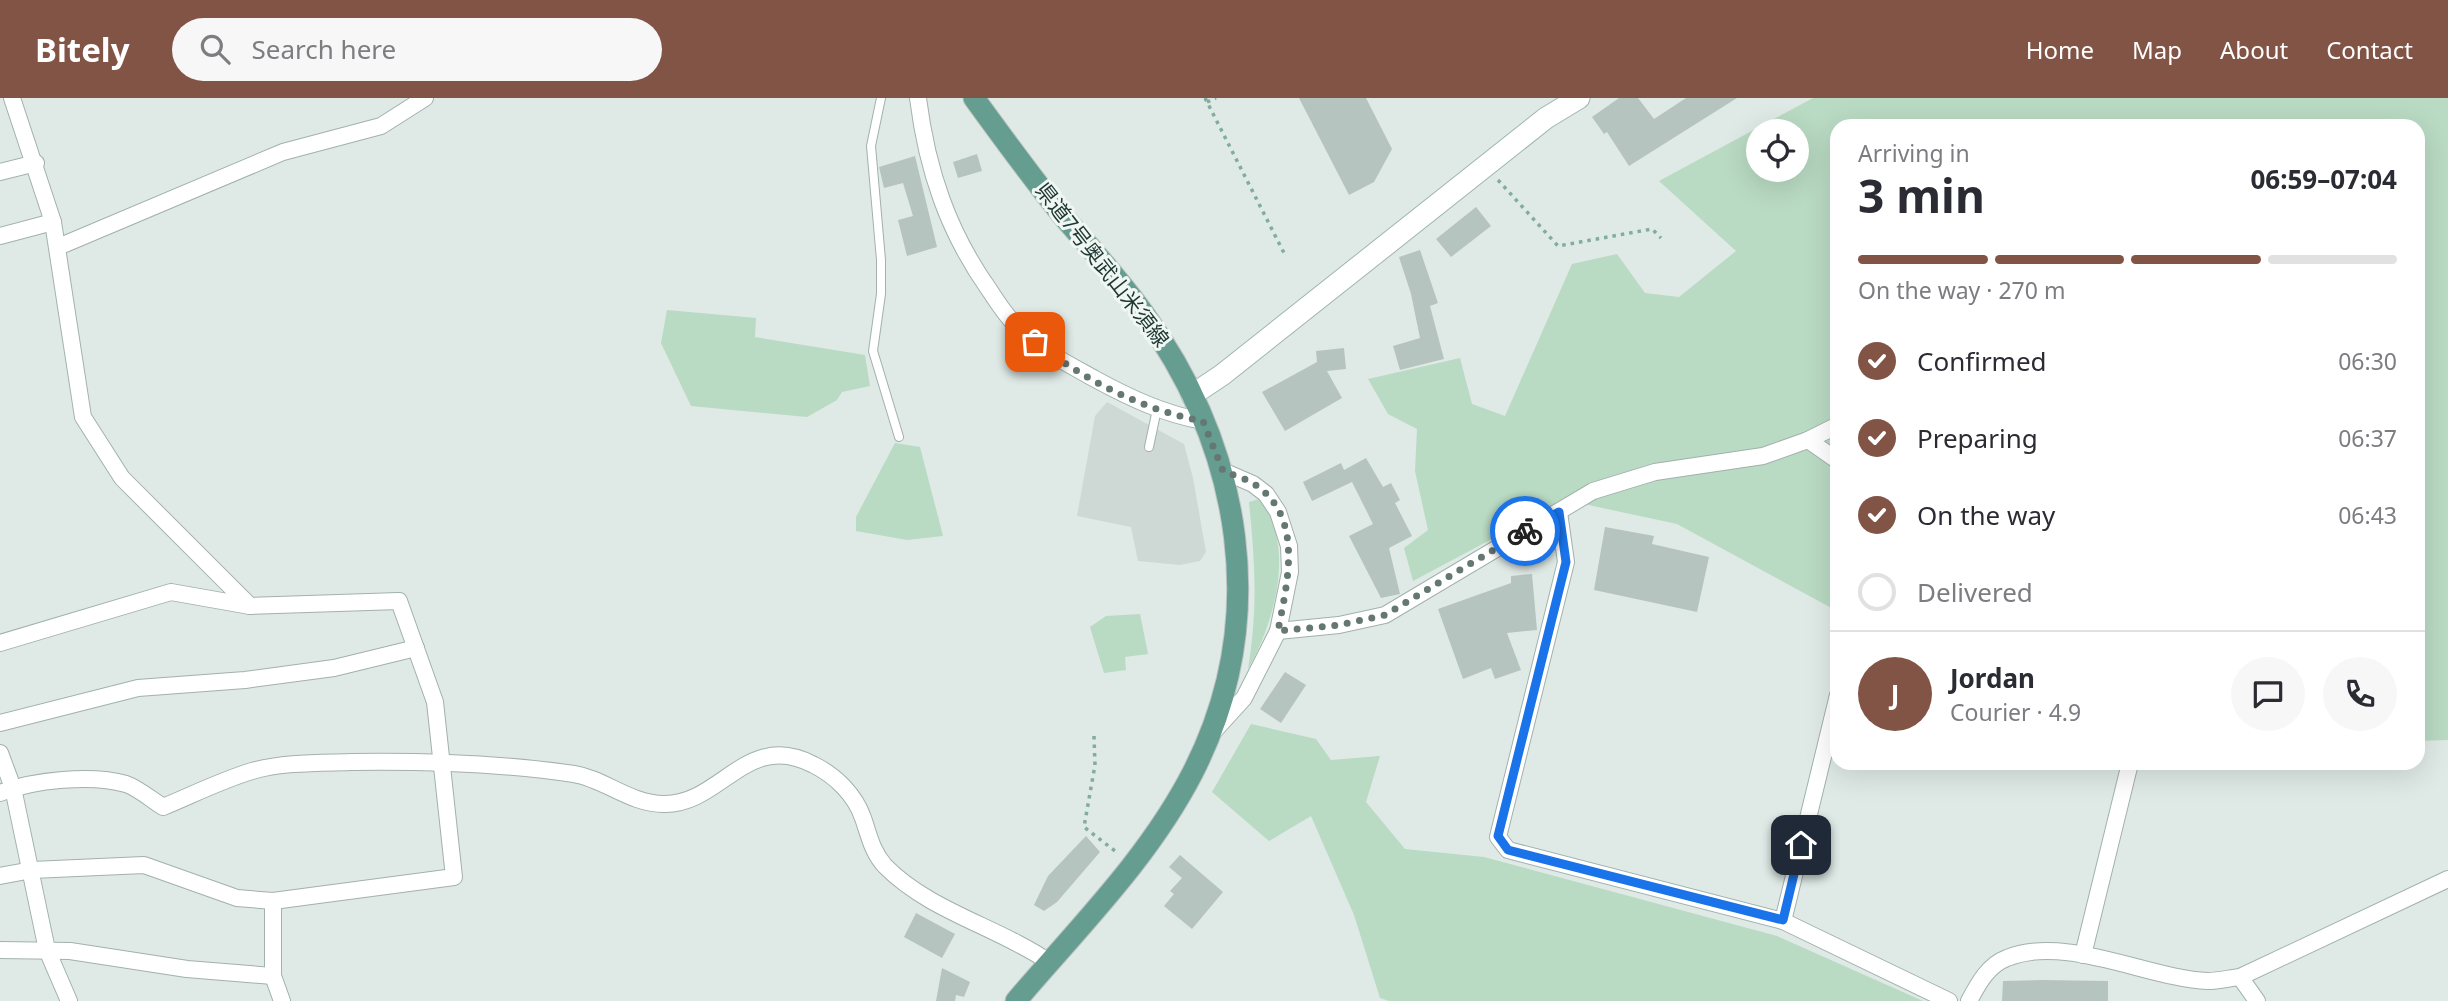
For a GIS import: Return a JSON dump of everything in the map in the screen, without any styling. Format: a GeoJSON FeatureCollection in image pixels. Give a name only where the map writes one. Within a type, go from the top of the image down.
{"type":"FeatureCollection","features":[{"type":"Feature","properties":{"kind":"main road","name":"県道7号奥武山米須線"},"geometry":{"type":"LineString","coordinates":[[974,98],[1054,204],[1143,312],[1192,395],[1223,471],[1236,542],[1237,624],[1222,705],[1193,772],[1133,865],[1016,1001]]}},
{"type":"Feature","properties":{"kind":"street"},"geometry":{"type":"LineString","coordinates":[[58,247],[283,152],[381,125],[425,98]]}},
{"type":"Feature","properties":{"kind":"street"},"geometry":{"type":"LineString","coordinates":[[918,98],[939,198],[967,260],[1021,332],[1049,353],[1131,399],[1174,416],[1203,421]]}},
{"type":"Feature","properties":{"kind":"street"},"geometry":{"type":"LineString","coordinates":[[1192,395],[1222,375],[1546,118],[1579,98]]}},
{"type":"Feature","properties":{"kind":"street"},"geometry":{"type":"LineString","coordinates":[[8,100],[36,163],[53,222],[83,417],[122,478],[250,606]]}},
{"type":"Feature","properties":{"kind":"street"},"geometry":{"type":"LineString","coordinates":[[0,172],[36,163]]}},
{"type":"Feature","properties":{"kind":"street"},"geometry":{"type":"LineString","coordinates":[[0,236],[53,222]]}},
{"type":"Feature","properties":{"kind":"street"},"geometry":{"type":"LineString","coordinates":[[1278,631],[1339,625],[1385,615],[1593,491],[1655,472],[1763,456],[1830,429]]}},
{"type":"Feature","properties":{"kind":"street"},"geometry":{"type":"LineString","coordinates":[[1808,440],[1830,455]]}},
{"type":"Feature","properties":{"kind":"street"},"geometry":{"type":"LineString","coordinates":[[1210,735],[1244,698],[1278,631],[1290,572],[1284,527],[1266,494],[1253,484],[1223,471]]}},
{"type":"Feature","properties":{"kind":"street"},"geometry":{"type":"LineString","coordinates":[[1559,512],[1566,562],[1498,836],[1508,850],[1783,920],[1949,1001]]}},
{"type":"Feature","properties":{"kind":"street"},"geometry":{"type":"LineString","coordinates":[[0,643],[172,592],[250,606],[399,601],[435,702],[454,877],[273,901],[237,898],[144,865],[32,870],[0,876]]}},
{"type":"Feature","properties":{"kind":"street"},"geometry":{"type":"LineString","coordinates":[[0,723],[138,688],[245,680],[334,668],[416,648]]}},
{"type":"Feature","properties":{"kind":"street"},"geometry":{"type":"LineString","coordinates":[[1783,920],[1830,728]]}},
{"type":"Feature","properties":{"kind":"street"},"geometry":{"type":"LineString","coordinates":[[0,753],[7,790],[32,870],[47,950],[69,1001]]}},
{"type":"Feature","properties":{"kind":"street"},"geometry":{"type":"LineString","coordinates":[[7,790],[88,778],[127,784],[163,807],[253,770],[311,763],[440,761],[577,775],[635,800],[666,805],[706,789],[753,759],[778,755],[814,765],[838,781],[856,802],[870,842],[884,865],[910,886],[1025,946],[1049,962]]}},
{"type":"Feature","properties":{"kind":"street"},"geometry":{"type":"LineString","coordinates":[[2083,954],[2128,770]]}},
{"type":"Feature","properties":{"kind":"street"},"geometry":{"type":"LineString","coordinates":[[1969,1001],[1983,976],[2004,958],[2026,952],[2083,954],[2207,981],[2240,977],[2448,879]]}},
{"type":"Feature","properties":{"kind":"street"},"geometry":{"type":"LineString","coordinates":[[273,901],[272,975],[282,1001]]}},
{"type":"Feature","properties":{"kind":"street"},"geometry":{"type":"LineString","coordinates":[[0,950],[47,950],[129,958],[187,969],[272,975]]}},
{"type":"Feature","properties":{"kind":"street"},"geometry":{"type":"LineString","coordinates":[[2240,977],[2257,1001]]}},
{"type":"Feature","properties":{"kind":"lane"},"geometry":{"type":"LineString","coordinates":[[881,98],[875,115],[871,146],[881,260],[881,294],[873,351],[899,437]]}},
{"type":"Feature","properties":{"kind":"lane"},"geometry":{"type":"LineString","coordinates":[[1149,447],[1157,409]]}},
{"type":"Feature","properties":{"kind":"path"},"geometry":{"type":"LineString","coordinates":[[1216,98],[1206,100],[1284,253]]}},
{"type":"Feature","properties":{"kind":"path"},"geometry":{"type":"LineString","coordinates":[[1484,166],[1558,246],[1652,229],[1661,238]]}},
{"type":"Feature","properties":{"kind":"path"},"geometry":{"type":"LineString","coordinates":[[1094,736],[1096,765],[1084,827],[1115,851]]}},
{"type":"Feature","properties":{"kind":"shaded area"},"geometry":{"type":"Polygon","coordinates":[[[1107,402],[1184,444],[1206,552],[1200,561],[1180,565],[1138,561],[1131,527],[1077,516],[1095,416],[1107,402]]]}},
{"type":"Feature","properties":{"kind":"green space"},"geometry":{"type":"Polygon","coordinates":[[[1813,98],[2448,98],[2448,740],[2425,741],[2425,119],[1830,119],[1830,607],[1677,524],[1565,500],[1413,581],[1404,548],[1428,530],[1415,471],[1417,429],[1388,414],[1368,379],[1460,358],[1472,404],[1505,416],[1572,264],[1617,254],[1645,293],[1679,297],[1736,251],[1659,181],[1746,134],[1746,182],[1809,182],[1809,119],[1774,119],[1813,98]]]}},
{"type":"Feature","properties":{"kind":"green space"},"geometry":{"type":"Polygon","coordinates":[[[667,310],[756,318],[755,337],[865,355],[870,386],[842,392],[837,400],[807,417],[691,406],[661,343],[667,310]]]}},
{"type":"Feature","properties":{"kind":"green space"},"geometry":{"type":"Polygon","coordinates":[[[895,443],[920,447],[943,536],[907,540],[856,531],[856,517],[895,443]]]}},
{"type":"Feature","properties":{"kind":"green space"},"geometry":{"type":"Polygon","coordinates":[[[1259,499],[1271,517],[1277,538],[1278,584],[1266,630],[1248,669],[1254,586],[1249,502],[1259,499]]]}},
{"type":"Feature","properties":{"kind":"green space"},"geometry":{"type":"Polygon","coordinates":[[[1140,614],[1148,654],[1125,657],[1126,670],[1104,673],[1090,627],[1106,616],[1140,614]]]}},
{"type":"Feature","properties":{"kind":"green space"},"geometry":{"type":"Polygon","coordinates":[[[1251,724],[1316,739],[1331,760],[1380,756],[1366,802],[1405,849],[1484,857],[1777,936],[1923,1001],[1389,1001],[1380,998],[1354,915],[1311,816],[1269,841],[1212,792],[1251,724]]]}},
{"type":"Feature","properties":{"kind":"building"},"geometry":{"type":"Polygon","coordinates":[[[1299,98],[1366,98],[1392,149],[1374,182],[1349,195],[1299,98]]]}},
{"type":"Feature","properties":{"kind":"building"},"geometry":{"type":"Polygon","coordinates":[[[1619,98],[1638,98],[1654,119],[1686,98],[1737,98],[1629,166],[1607,132],[1604,134],[1592,117],[1619,98]]]}},
{"type":"Feature","properties":{"kind":"building"},"geometry":{"type":"Polygon","coordinates":[[[977,154],[982,171],[958,178],[953,162],[977,154]]]}},
{"type":"Feature","properties":{"kind":"building"},"geometry":{"type":"Polygon","coordinates":[[[915,156],[937,247],[907,256],[898,220],[913,216],[903,183],[884,188],[879,167],[915,156]]]}},
{"type":"Feature","properties":{"kind":"building"},"geometry":{"type":"Polygon","coordinates":[[[1476,207],[1491,226],[1451,257],[1436,239],[1476,207]]]}},
{"type":"Feature","properties":{"kind":"building"},"geometry":{"type":"Polygon","coordinates":[[[1420,250],[1438,303],[1430,306],[1444,359],[1400,370],[1393,346],[1420,338],[1411,294],[1399,257],[1420,250]]]}},
{"type":"Feature","properties":{"kind":"building"},"geometry":{"type":"Polygon","coordinates":[[[1344,348],[1346,369],[1327,371],[1342,398],[1285,431],[1262,392],[1317,362],[1316,351],[1344,348]]]}},
{"type":"Feature","properties":{"kind":"building"},"geometry":{"type":"Polygon","coordinates":[[[1366,458],[1383,487],[1391,483],[1400,500],[1395,503],[1412,536],[1389,548],[1400,594],[1381,598],[1349,536],[1373,524],[1352,482],[1312,501],[1303,482],[1341,463],[1344,470],[1366,458]]]}},
{"type":"Feature","properties":{"kind":"building"},"geometry":{"type":"Polygon","coordinates":[[[1605,527],[1654,536],[1652,544],[1709,557],[1697,612],[1594,590],[1605,527]]]}},
{"type":"Feature","properties":{"kind":"building"},"geometry":{"type":"Polygon","coordinates":[[[1532,574],[1537,630],[1507,633],[1521,670],[1495,679],[1491,668],[1463,679],[1438,609],[1511,583],[1511,576],[1532,574]]]}},
{"type":"Feature","properties":{"kind":"building"},"geometry":{"type":"Polygon","coordinates":[[[1285,672],[1306,685],[1281,723],[1260,709],[1285,672]]]}},
{"type":"Feature","properties":{"kind":"building"},"geometry":{"type":"Polygon","coordinates":[[[1086,836],[1100,852],[1057,902],[1044,911],[1034,905],[1048,876],[1086,836]]]}},
{"type":"Feature","properties":{"kind":"building"},"geometry":{"type":"Polygon","coordinates":[[[1180,855],[1223,892],[1192,929],[1164,906],[1174,894],[1170,891],[1182,878],[1169,867],[1180,855]]]}},
{"type":"Feature","properties":{"kind":"building"},"geometry":{"type":"Polygon","coordinates":[[[916,913],[955,934],[942,958],[904,937],[916,913]]]}},
{"type":"Feature","properties":{"kind":"building"},"geometry":{"type":"Polygon","coordinates":[[[942,968],[970,982],[964,997],[956,995],[955,1001],[936,1001],[942,968]]]}},
{"type":"Feature","properties":{"kind":"building"},"geometry":{"type":"Polygon","coordinates":[[[2003,981],[2108,981],[2108,1001],[2002,1001],[2003,981]]]}},
{"type":"Feature","properties":{"kind":"way so far"},"geometry":{"type":"LineString","coordinates":[[1035,342],[1049,353],[1131,399],[1174,416],[1203,421],[1223,471],[1253,484],[1266,494],[1278,512],[1289,546],[1290,572],[1278,631],[1339,625],[1385,615],[1525,531]]}},
{"type":"Feature","properties":{"kind":"route"},"geometry":{"type":"LineString","coordinates":[[1525,531],[1559,512],[1566,562],[1498,836],[1508,850],[1783,920],[1801,845]]}}]}
